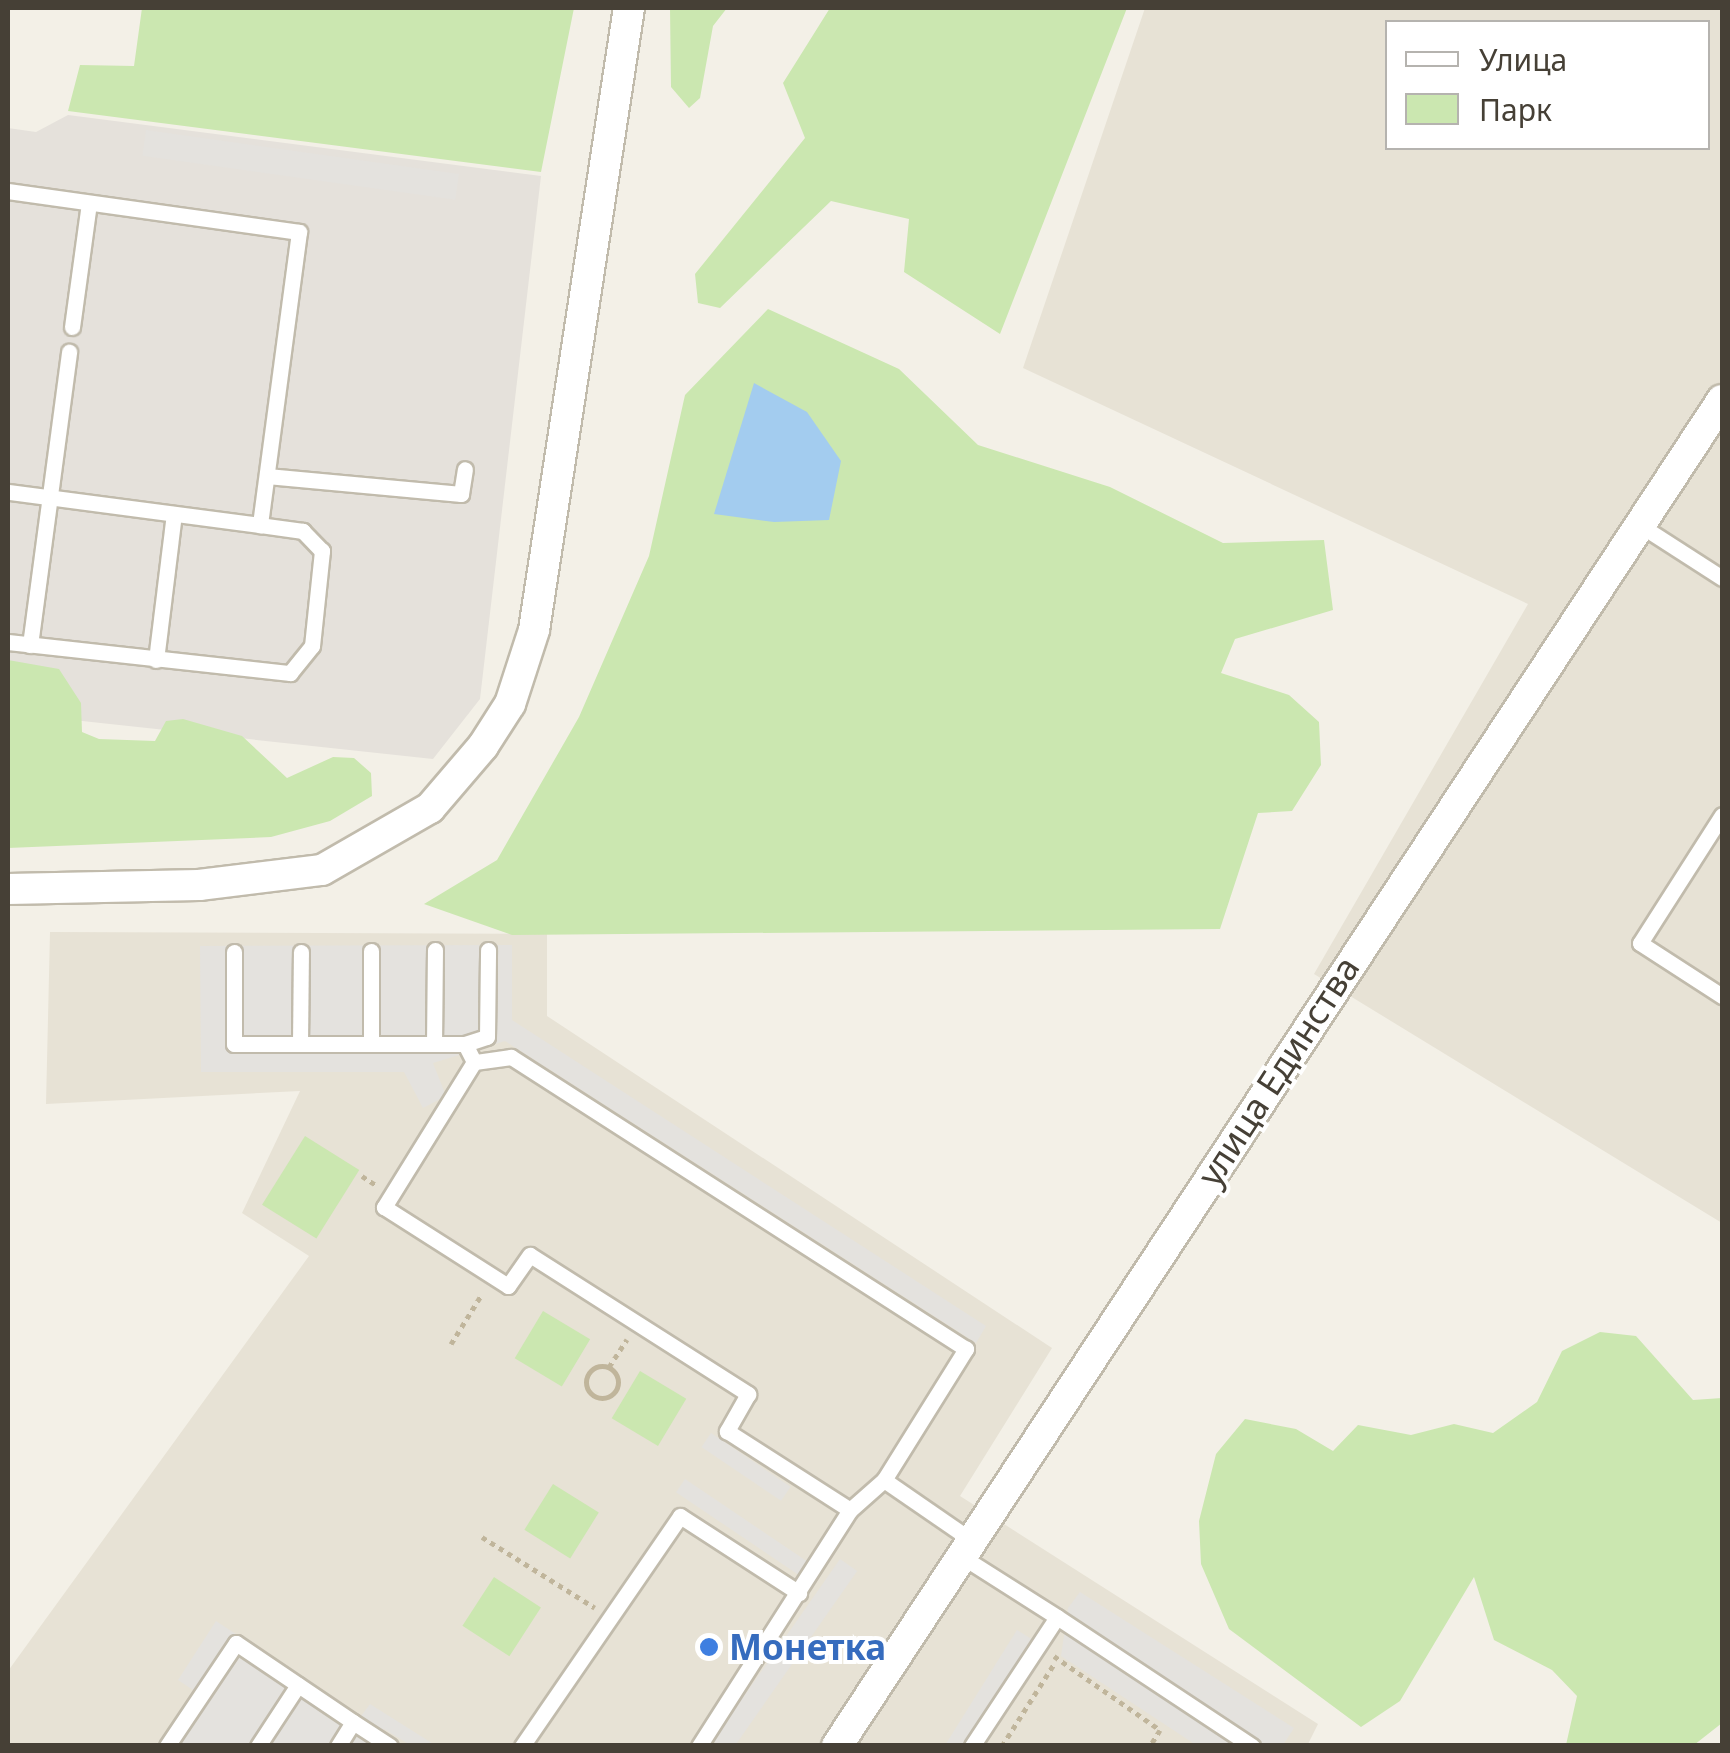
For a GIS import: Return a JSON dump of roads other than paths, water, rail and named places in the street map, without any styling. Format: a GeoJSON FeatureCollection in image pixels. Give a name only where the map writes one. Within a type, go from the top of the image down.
{"type":"FeatureCollection","features":[{"type":"Feature","properties":{"kind":"street"},"geometry":{"type":"LineString","coordinates":[[8,888],[199,885],[322,870],[430,808],[483,746],[510,704],[534,630],[629,8]]}},
{"type":"Feature","properties":{"kind":"street","name":"улица Единства"},"geometry":{"type":"LineString","coordinates":[[837,1746],[1388,902],[1643,527],[1722,400]]}},
{"type":"Feature","properties":{"kind":"lane"},"geometry":{"type":"LineString","coordinates":[[8,191],[299,232],[260,525]]}},
{"type":"Feature","properties":{"kind":"lane"},"geometry":{"type":"LineString","coordinates":[[72,327],[88,202]]}},
{"type":"Feature","properties":{"kind":"lane"},"geometry":{"type":"LineString","coordinates":[[30,645],[69,352]]}},
{"type":"Feature","properties":{"kind":"lane"},"geometry":{"type":"LineString","coordinates":[[266,476],[462,494],[464,469]]}},
{"type":"Feature","properties":{"kind":"lane"},"geometry":{"type":"LineString","coordinates":[[8,492],[304,531],[322,551],[312,646],[302,663],[273,674],[8,642]]}},
{"type":"Feature","properties":{"kind":"lane"},"geometry":{"type":"LineString","coordinates":[[156,660],[174,514]]}},
{"type":"Feature","properties":{"kind":"lane"},"geometry":{"type":"LineString","coordinates":[[1643,527],[1722,578]]}},
{"type":"Feature","properties":{"kind":"lane"},"geometry":{"type":"LineString","coordinates":[[1722,815],[1640,943],[1722,996]]}},
{"type":"Feature","properties":{"kind":"lane"},"geometry":{"type":"LineString","coordinates":[[434,1044],[435,950]]}},
{"type":"Feature","properties":{"kind":"lane"},"geometry":{"type":"LineString","coordinates":[[234,952],[234,1044],[465,1044],[486,1037],[488,950]]}},
{"type":"Feature","properties":{"kind":"lane"},"geometry":{"type":"LineString","coordinates":[[371,951],[371,1044]]}},
{"type":"Feature","properties":{"kind":"lane"},"geometry":{"type":"LineString","coordinates":[[300,952],[300,1044]]}},
{"type":"Feature","properties":{"kind":"lane"},"geometry":{"type":"LineString","coordinates":[[465,1044],[474,1062]]}},
{"type":"Feature","properties":{"kind":"lane"},"geometry":{"type":"LineString","coordinates":[[474,1062],[511,1057],[966,1349],[884,1480],[850,1510],[700,1746]]}},
{"type":"Feature","properties":{"kind":"lane"},"geometry":{"type":"LineString","coordinates":[[474,1062],[384,1207],[508,1286],[530,1256],[748,1394],[727,1431],[850,1510]]}},
{"type":"Feature","properties":{"kind":"lane"},"geometry":{"type":"LineString","coordinates":[[884,1480],[1057,1617],[1252,1746]]}},
{"type":"Feature","properties":{"kind":"lane"},"geometry":{"type":"LineString","coordinates":[[522,1746],[680,1516],[799,1593]]}},
{"type":"Feature","properties":{"kind":"lane"},"geometry":{"type":"LineString","coordinates":[[972,1746],[1057,1617]]}},
{"type":"Feature","properties":{"kind":"lane"},"geometry":{"type":"LineString","coordinates":[[168,1746],[236,1643],[390,1746]]}},
{"type":"Feature","properties":{"kind":"lane"},"geometry":{"type":"LineString","coordinates":[[258,1746],[298,1685]]}},
{"type":"Feature","properties":{"kind":"lane"},"geometry":{"type":"LineString","coordinates":[[338,1746],[353,1722]]}},
{"type":"Feature","properties":{"kind":"water"},"geometry":{"type":"Polygon","coordinates":[[[754,383],[807,412],[841,461],[829,520],[774,522],[714,514],[754,383]]]}},
{"type":"Feature","properties":{"kind":"place","name":"Монетка"},"geometry":{"type":"Point","coordinates":[709,1647]}}]}
